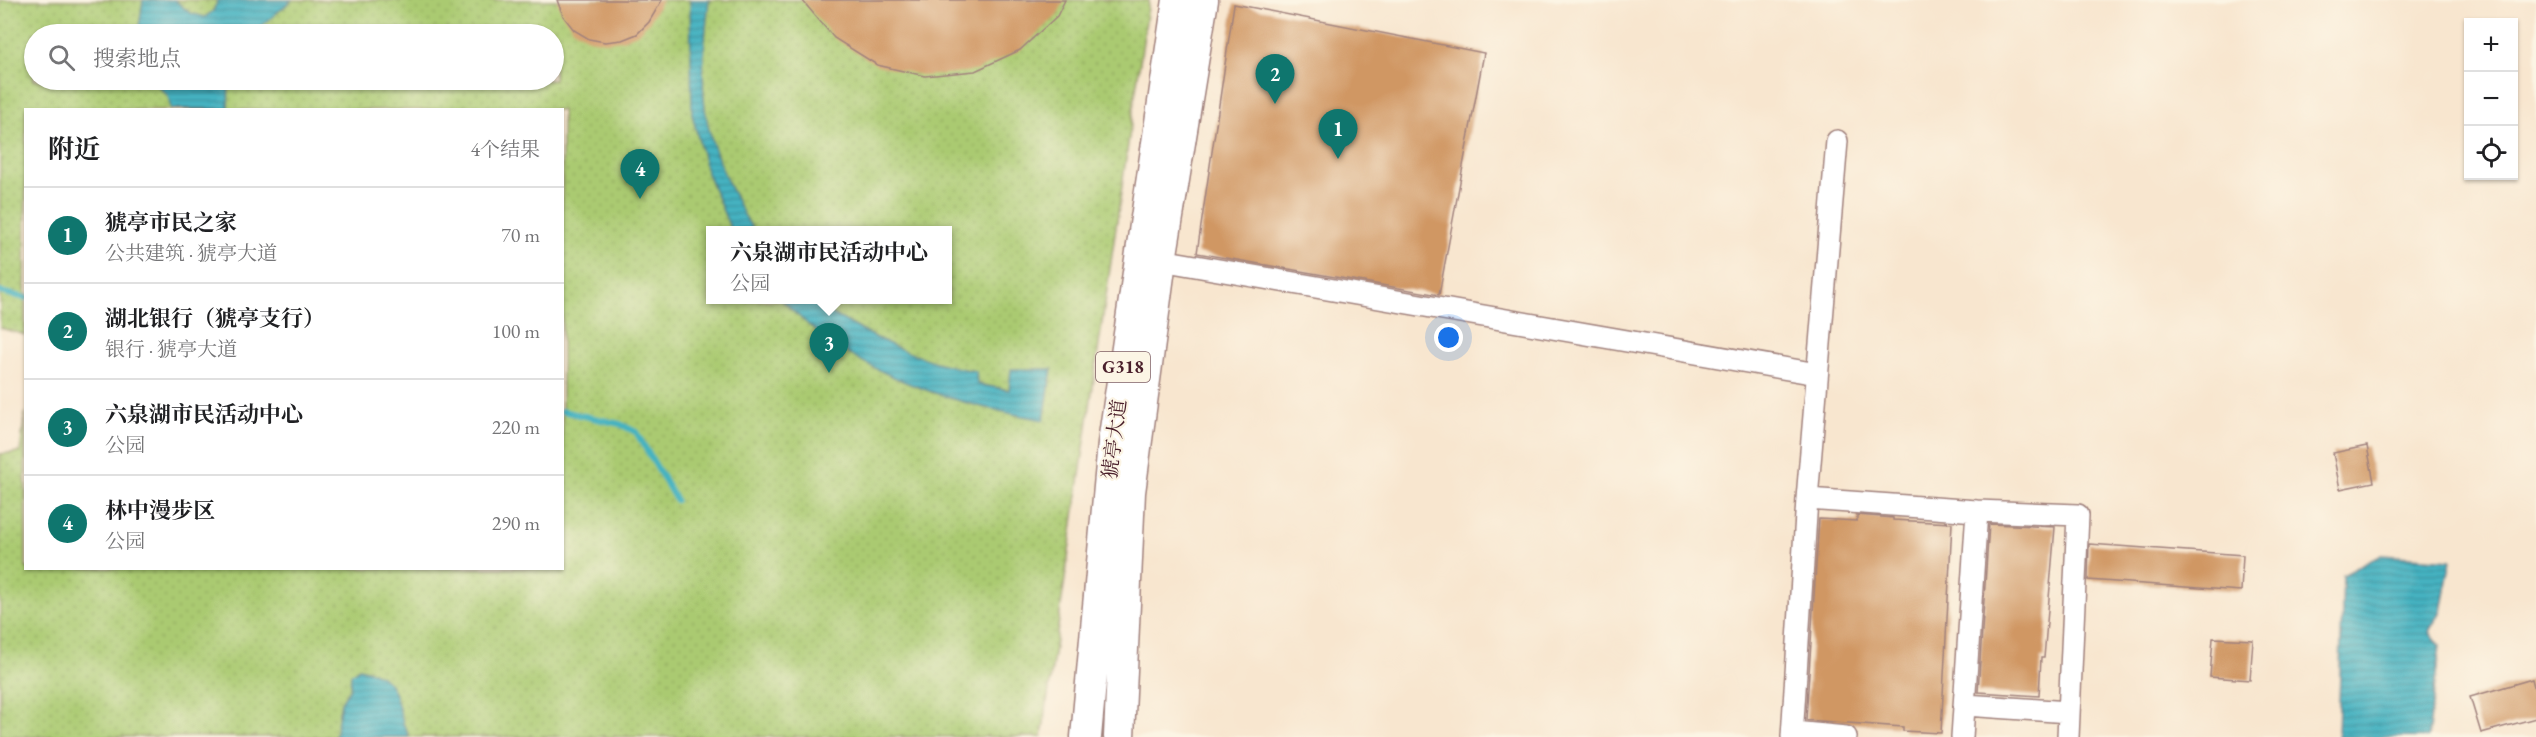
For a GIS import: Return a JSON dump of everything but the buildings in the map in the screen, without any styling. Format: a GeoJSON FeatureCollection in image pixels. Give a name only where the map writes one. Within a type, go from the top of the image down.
{"type":"FeatureCollection","features":[{"type":"Feature","properties":{"kind":"highway","name":"猇亭大道"},"geometry":{"type":"LineString","coordinates":[[1086,737],[1113,443],[1178,0]]}},
{"type":"Feature","properties":{"kind":"highway","name":"猇亭大道"},"geometry":{"type":"LineString","coordinates":[[1119,737],[1130,492],[1161,260],[1203,0]]}},
{"type":"Feature","properties":{"kind":"street"},"geometry":{"type":"LineString","coordinates":[[1837,141],[1807,500],[1792,735],[1846,737]]}},
{"type":"Feature","properties":{"kind":"street"},"geometry":{"type":"LineString","coordinates":[[1161,260],[1817,374]]}},
{"type":"Feature","properties":{"kind":"street"},"geometry":{"type":"LineString","coordinates":[[1807,500],[1977,512],[2078,515],[2068,737]]}},
{"type":"Feature","properties":{"kind":"street"},"geometry":{"type":"LineString","coordinates":[[1962,737],[1977,512]]}},
{"type":"Feature","properties":{"kind":"street"},"geometry":{"type":"LineString","coordinates":[[1965,705],[2070,711]]}},
{"type":"Feature","properties":{"kind":"green space"},"geometry":{"type":"Polygon","coordinates":[[[0,0],[1149,0],[1042,737],[0,737],[0,454],[20,452],[24,420],[24,570],[564,570],[564,108],[24,108],[24,335],[0,328],[0,0]]]}},
{"type":"Feature","properties":{"kind":"water"},"geometry":{"type":"Polygon","coordinates":[[[143,0],[175,0],[190,13],[205,17],[213,11],[218,0],[292,0],[264,24],[139,24],[143,0]]]}},
{"type":"Feature","properties":{"kind":"water"},"geometry":{"type":"Polygon","coordinates":[[[690,0],[709,0],[703,72],[706,115],[713,144],[725,175],[751,226],[729,226],[707,173],[692,114],[690,0]]]}},
{"type":"Feature","properties":{"kind":"water"},"geometry":{"type":"Polygon","coordinates":[[[162,90],[229,90],[228,108],[171,108],[168,96],[162,90]]]}},
{"type":"Feature","properties":{"kind":"water"},"geometry":{"type":"Polygon","coordinates":[[[786,304],[817,304],[875,337],[914,355],[976,371],[977,384],[1009,390],[1011,369],[1052,369],[1044,420],[972,404],[903,381],[870,366],[809,325],[786,304]]]}},
{"type":"Feature","properties":{"kind":"water"},"geometry":{"type":"Polygon","coordinates":[[[2381,555],[2451,560],[2441,611],[2429,631],[2440,645],[2428,737],[2338,737],[2343,575],[2381,555]]]}},
{"type":"Feature","properties":{"kind":"water"},"geometry":{"type":"Polygon","coordinates":[[[359,668],[380,675],[391,685],[409,737],[335,737],[341,702],[350,688],[351,674],[359,668]]]}},
{"type":"Feature","properties":{"kind":"waterway"},"geometry":{"type":"LineString","coordinates":[[0,292],[24,298]]}},
{"type":"Feature","properties":{"kind":"waterway"},"geometry":{"type":"LineString","coordinates":[[564,411],[620,424],[636,432],[676,500]]}},
{"type":"Feature","properties":{"kind":"place","name":"湖北银行（猇亭支行）"},"geometry":{"type":"Point","coordinates":[1275,104]}},
{"type":"Feature","properties":{"kind":"place","name":"猇亭市民之家"},"geometry":{"type":"Point","coordinates":[1338,159]}},
{"type":"Feature","properties":{"kind":"place","name":"林中漫步区"},"geometry":{"type":"Point","coordinates":[640,199]}},
{"type":"Feature","properties":{"kind":"place","name":"六泉湖市民活动中心"},"geometry":{"type":"Point","coordinates":[829,373]}}]}
